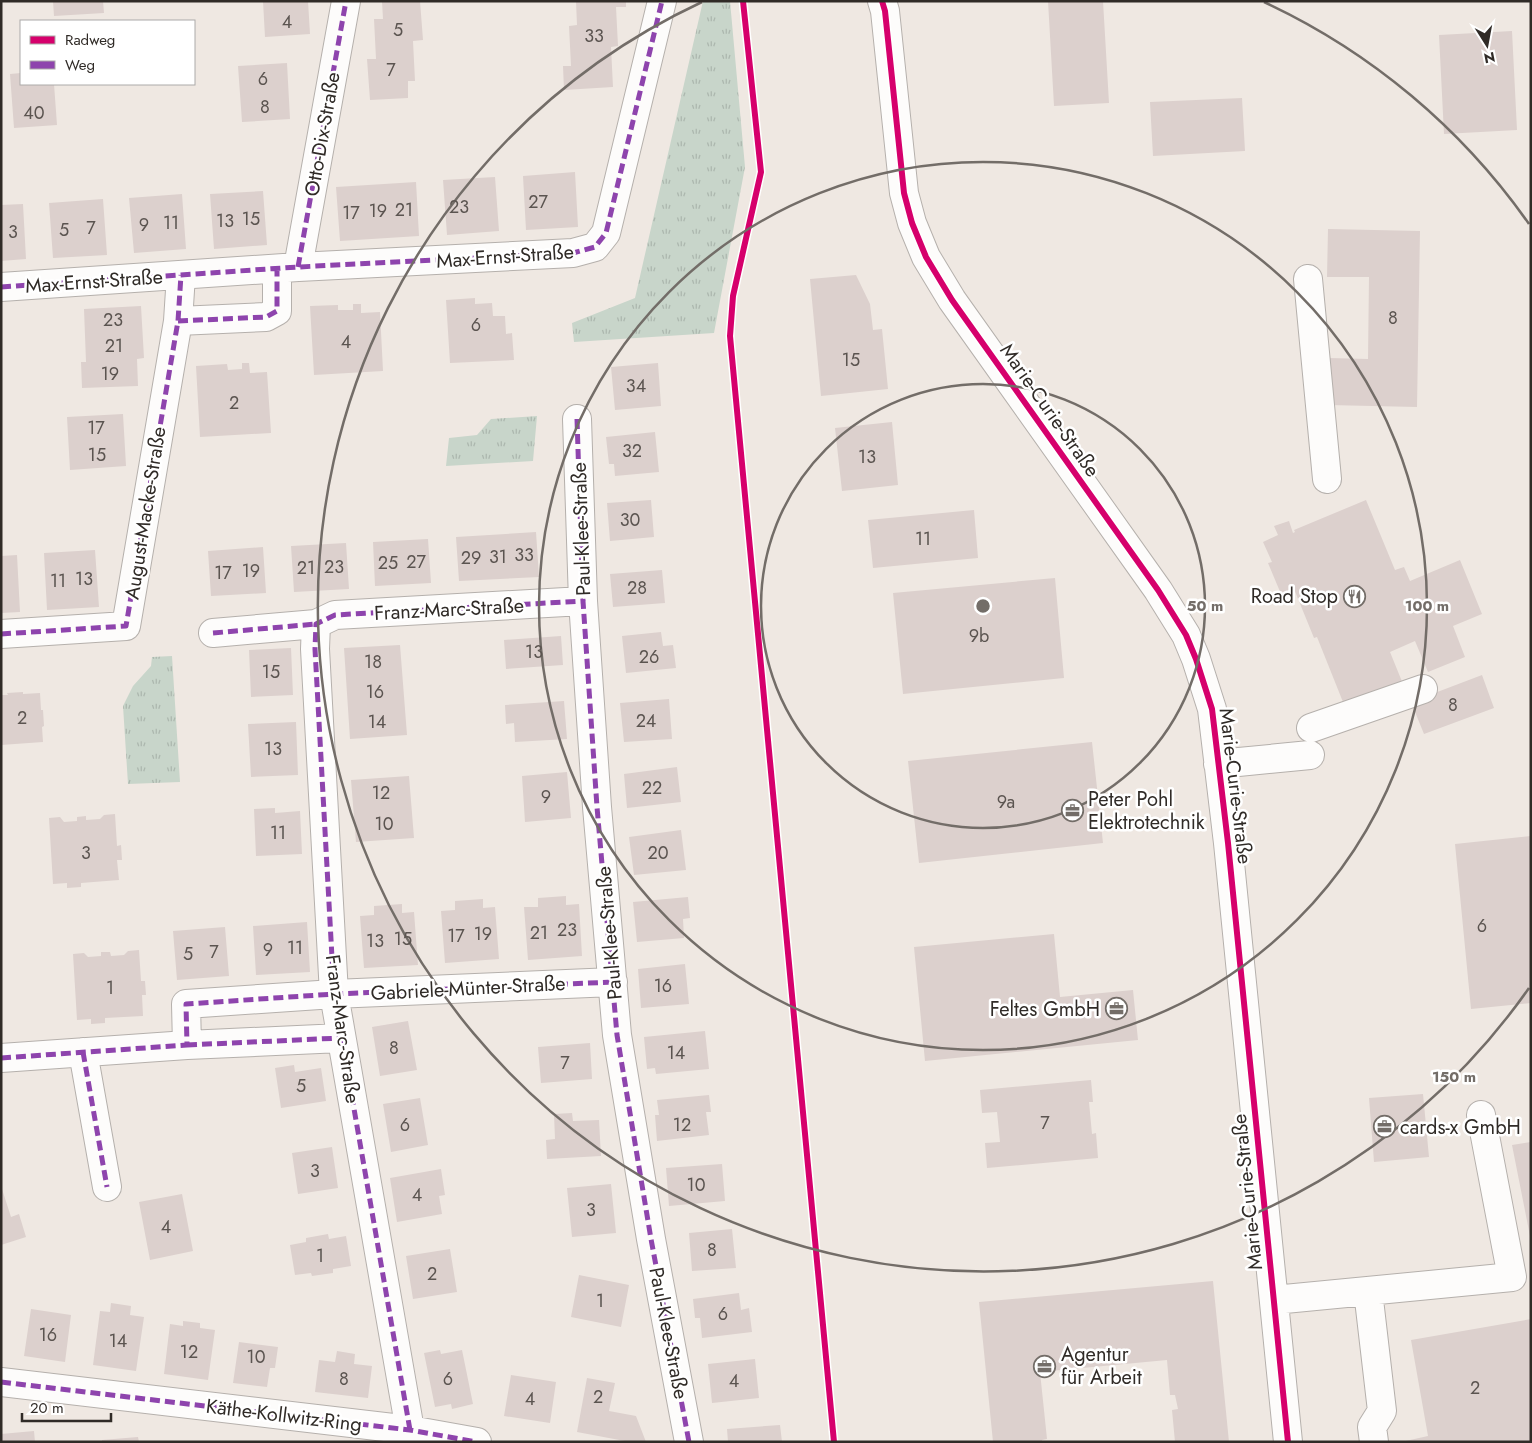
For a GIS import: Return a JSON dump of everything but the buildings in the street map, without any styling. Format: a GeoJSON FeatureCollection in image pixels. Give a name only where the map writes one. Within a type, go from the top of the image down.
{"type":"FeatureCollection","features":[{"type":"Feature","properties":{"kind":"street","name":"Otto-Dix-Straße"},"geometry":{"type":"LineString","coordinates":[[288,268],[346,1]]}},
{"type":"Feature","properties":{"kind":"street","name":"Max-Ernst-Straße"},"geometry":{"type":"LineString","coordinates":[[1,287],[288,268],[573,253],[595,247],[606,233],[662,1]]}},
{"type":"Feature","properties":{"kind":"street","name":"Marie-Curie-Straße"},"geometry":{"type":"LineString","coordinates":[[884,4],[904,193],[912,223],[926,257],[952,300],[1158,590],[1186,635],[1199,667],[1212,709],[1288,1442]]}},
{"type":"Feature","properties":{"kind":"street"},"geometry":{"type":"LineString","coordinates":[[178,321],[266,317],[277,311],[288,268]]}},
{"type":"Feature","properties":{"kind":"street","name":"August-Macke-Straße"},"geometry":{"type":"LineString","coordinates":[[1,634],[126,626],[178,321],[181,276]]}},
{"type":"Feature","properties":{"kind":"street"},"geometry":{"type":"LineString","coordinates":[[1308,279],[1326,479]]}},
{"type":"Feature","properties":{"kind":"street","name":"Paul-Klee-Straße"},"geometry":{"type":"LineString","coordinates":[[577,419],[583,602],[597,806],[617,1035],[689,1442]]}},
{"type":"Feature","properties":{"kind":"street","name":"Franz-Marc-Straße"},"geometry":{"type":"LineString","coordinates":[[213,633],[316,624],[335,615],[583,602]]}},
{"type":"Feature","properties":{"kind":"street","name":"Franz-Marc-Straße"},"geometry":{"type":"LineString","coordinates":[[316,624],[315,649],[334,994],[410,1430]]}},
{"type":"Feature","properties":{"kind":"street"},"geometry":{"type":"LineString","coordinates":[[1310,728],[1423,689]]}},
{"type":"Feature","properties":{"kind":"street"},"geometry":{"type":"LineString","coordinates":[[1218,764],[1310,756]]}},
{"type":"Feature","properties":{"kind":"street","name":"Gabriele-Münter-Straße"},"geometry":{"type":"LineString","coordinates":[[187,1045],[186,1004],[334,994],[613,982]]}},
{"type":"Feature","properties":{"kind":"street"},"geometry":{"type":"LineString","coordinates":[[1,1058],[187,1045],[341,1038]]}},
{"type":"Feature","properties":{"kind":"street"},"geometry":{"type":"LineString","coordinates":[[83,1052],[107,1187]]}},
{"type":"Feature","properties":{"kind":"street"},"geometry":{"type":"LineString","coordinates":[[1274,1300],[1512,1277],[1520,1260],[1482,1115]]}},
{"type":"Feature","properties":{"kind":"street"},"geometry":{"type":"LineString","coordinates":[[1368,1291],[1382,1411],[1372,1427],[1374,1442]]}},
{"type":"Feature","properties":{"kind":"street","name":"Käthe-Kollwitz-Ring"},"geometry":{"type":"LineString","coordinates":[[1,1382],[410,1430],[477,1442]]}},
{"type":"Feature","properties":{"kind":"green space"},"geometry":{"type":"Polygon","coordinates":[[[703,1],[730,1],[745,167],[714,333],[574,342],[572,323],[635,298],[703,1]]]}},
{"type":"Feature","properties":{"kind":"green space"},"geometry":{"type":"Polygon","coordinates":[[[537,416],[533,461],[446,466],[449,438],[477,435],[491,419],[537,416]]]}},
{"type":"Feature","properties":{"kind":"green space"},"geometry":{"type":"Polygon","coordinates":[[[172,656],[180,782],[128,784],[123,706],[133,686],[151,666],[152,657],[172,656]]]}},
{"type":"Feature","properties":{"kind":"marked path"},"geometry":{"type":"LineString","coordinates":[[298,267],[346,1]]}},
{"type":"Feature","properties":{"kind":"marked path"},"geometry":{"type":"LineString","coordinates":[[1,287],[298,267],[573,253],[595,247],[606,233],[662,1]]}},
{"type":"Feature","properties":{"kind":"marked path"},"geometry":{"type":"LineString","coordinates":[[178,321],[266,317],[277,311],[277,269]]}},
{"type":"Feature","properties":{"kind":"marked path"},"geometry":{"type":"LineString","coordinates":[[1,634],[126,626],[178,321],[181,275]]}},
{"type":"Feature","properties":{"kind":"marked path"},"geometry":{"type":"LineString","coordinates":[[577,419],[583,601],[597,807],[617,1035],[651,1239],[689,1442]]}},
{"type":"Feature","properties":{"kind":"marked path"},"geometry":{"type":"LineString","coordinates":[[410,1430],[334,994],[315,649],[316,624],[335,615],[583,601]]}},
{"type":"Feature","properties":{"kind":"marked path"},"geometry":{"type":"LineString","coordinates":[[213,633],[316,624]]}},
{"type":"Feature","properties":{"kind":"marked path"},"geometry":{"type":"LineString","coordinates":[[1,1058],[187,1045],[186,1004],[334,994],[613,982]]}},
{"type":"Feature","properties":{"kind":"marked path"},"geometry":{"type":"LineString","coordinates":[[187,1045],[341,1038]]}},
{"type":"Feature","properties":{"kind":"marked path"},"geometry":{"type":"LineString","coordinates":[[83,1052],[107,1187]]}},
{"type":"Feature","properties":{"kind":"marked path"},"geometry":{"type":"LineString","coordinates":[[1,1382],[410,1430],[477,1442]]}},
{"type":"Feature","properties":{"kind":"cycle path"},"geometry":{"type":"LineString","coordinates":[[743,1],[761,172],[733,296],[730,336],[834,1442]]}},
{"type":"Feature","properties":{"kind":"cycle path"},"geometry":{"type":"LineString","coordinates":[[882,1],[885,11],[904,193],[912,223],[926,257],[952,300],[1158,590],[1186,635],[1212,709],[1228,843],[1288,1442]]}},
{"type":"Feature","properties":{"kind":"place","name":"Road Stop"},"geometry":{"type":"Point","coordinates":[1354,596]}},
{"type":"Feature","properties":{"kind":"place","name":"Peter Pohl Elektrotechnik"},"geometry":{"type":"Point","coordinates":[1072,811]}},
{"type":"Feature","properties":{"kind":"place","name":"Feltes GmbH"},"geometry":{"type":"Point","coordinates":[1116,1009]}},
{"type":"Feature","properties":{"kind":"place","name":"cards-x GmbH"},"geometry":{"type":"Point","coordinates":[1384,1127]}},
{"type":"Feature","properties":{"kind":"place","name":"Agentur für Arbeit"},"geometry":{"type":"Point","coordinates":[1045,1366]}}]}
